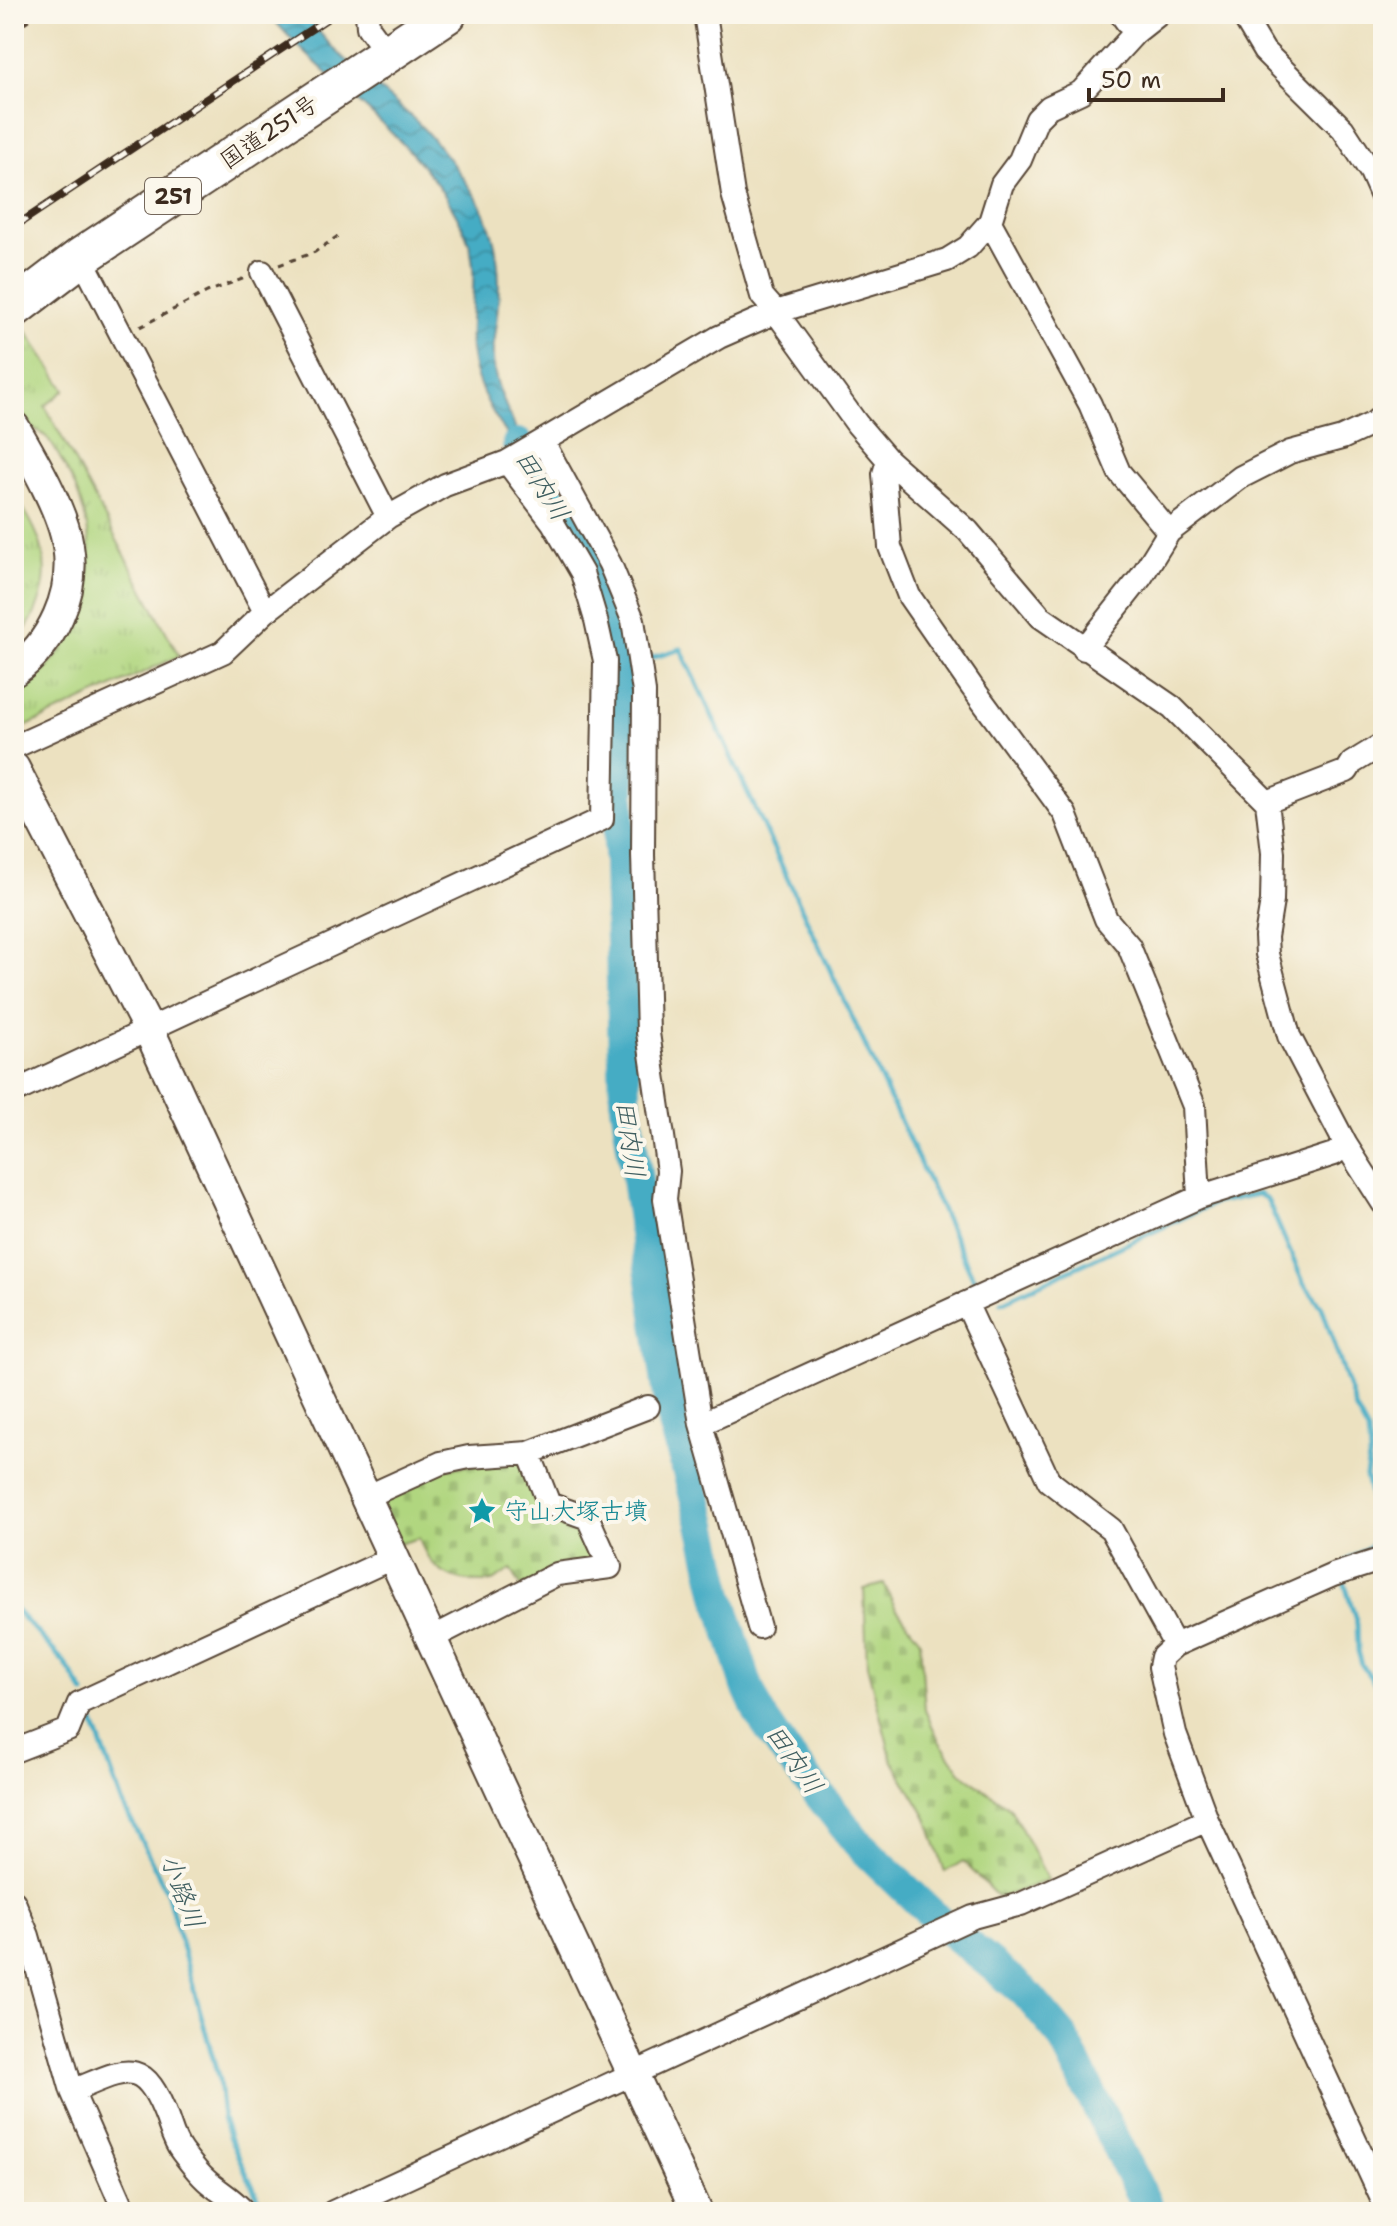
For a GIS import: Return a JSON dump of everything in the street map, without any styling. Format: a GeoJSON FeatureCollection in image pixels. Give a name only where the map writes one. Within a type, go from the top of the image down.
{"type":"FeatureCollection","features":[{"type":"Feature","properties":{"kind":"highway","name":"国道251号"},"geometry":{"type":"LineString","coordinates":[[14,308],[81,257],[447,14]]}},
{"type":"Feature","properties":{"kind":"street"},"geometry":{"type":"LineString","coordinates":[[367,14],[368,27],[384,54]]}},
{"type":"Feature","properties":{"kind":"street"},"geometry":{"type":"LineString","coordinates":[[705,14],[733,194],[762,296],[857,424],[888,460],[968,531],[1041,617],[1172,707],[1267,802],[1273,853],[1267,954],[1289,1036],[1346,1145],[1383,1203]]}},
{"type":"Feature","properties":{"kind":"street"},"geometry":{"type":"LineString","coordinates":[[1121,14],[1135,33]]}},
{"type":"Feature","properties":{"kind":"street"},"geometry":{"type":"LineString","coordinates":[[14,747],[223,652],[265,612],[388,517],[445,485],[510,461],[719,337],[776,312],[947,260],[968,247],[990,222],[1002,184],[1020,160],[1037,119],[1049,107],[1081,92],[1135,33],[1159,14]]}},
{"type":"Feature","properties":{"kind":"street"},"geometry":{"type":"LineString","coordinates":[[1242,14],[1264,51],[1343,129],[1371,172],[1383,199]]}},
{"type":"Feature","properties":{"kind":"street"},"geometry":{"type":"LineString","coordinates":[[990,222],[1090,404],[1119,472],[1169,532]]}},
{"type":"Feature","properties":{"kind":"street"},"geometry":{"type":"LineString","coordinates":[[81,257],[265,612]]}},
{"type":"Feature","properties":{"kind":"street"},"geometry":{"type":"LineString","coordinates":[[262,272],[388,517]]}},
{"type":"Feature","properties":{"kind":"street"},"geometry":{"type":"LineString","coordinates":[[1084,649],[1141,577],[1169,532],[1241,477],[1290,452],[1342,438],[1374,423],[1383,415]]}},
{"type":"Feature","properties":{"kind":"street"},"geometry":{"type":"LineString","coordinates":[[14,671],[41,648],[55,625],[65,598],[69,571],[68,545],[58,513],[18,433]]}},
{"type":"Feature","properties":{"kind":"street"},"geometry":{"type":"LineString","coordinates":[[540,444],[610,564],[633,620],[644,692],[643,855],[648,1033],[668,1171],[665,1199],[701,1424],[759,1627]]}},
{"type":"Feature","properties":{"kind":"street"},"geometry":{"type":"LineString","coordinates":[[888,460],[884,474],[890,547],[909,596],[1065,814],[1106,919],[1129,946],[1194,1106],[1199,1197]]}},
{"type":"Feature","properties":{"kind":"street"},"geometry":{"type":"LineString","coordinates":[[14,1092],[602,819],[605,661],[596,620],[582,573],[553,523],[510,461]]}},
{"type":"Feature","properties":{"kind":"street"},"geometry":{"type":"LineString","coordinates":[[1267,802],[1347,771],[1352,763],[1383,744]]}},
{"type":"Feature","properties":{"kind":"street"},"geometry":{"type":"LineString","coordinates":[[14,768],[149,1030],[697,2212]]}},
{"type":"Feature","properties":{"kind":"street"},"geometry":{"type":"LineString","coordinates":[[701,1424],[1199,1197],[1334,1154],[1346,1145]]}},
{"type":"Feature","properties":{"kind":"street"},"geometry":{"type":"LineString","coordinates":[[966,1303],[1049,1481],[1111,1529],[1175,1645]]}},
{"type":"Feature","properties":{"kind":"street"},"geometry":{"type":"LineString","coordinates":[[364,1498],[441,1463],[469,1457],[529,1453],[648,1407]]}},
{"type":"Feature","properties":{"kind":"street"},"geometry":{"type":"LineString","coordinates":[[430,1639],[557,1574],[610,1567],[588,1518],[549,1504],[529,1453]]}},
{"type":"Feature","properties":{"kind":"street"},"geometry":{"type":"LineString","coordinates":[[14,1751],[68,1730],[79,1703],[392,1558]]}},
{"type":"Feature","properties":{"kind":"street"},"geometry":{"type":"LineString","coordinates":[[1383,1559],[1333,1575],[1175,1645],[1162,1657],[1160,1667],[1175,1734],[1207,1820],[1383,2201]]}},
{"type":"Feature","properties":{"kind":"street"},"geometry":{"type":"LineString","coordinates":[[333,2212],[973,1917],[1021,1904],[1207,1820]]}},
{"type":"Feature","properties":{"kind":"street"},"geometry":{"type":"LineString","coordinates":[[14,1902],[28,1936],[72,2091],[125,2212]]}},
{"type":"Feature","properties":{"kind":"street"},"geometry":{"type":"LineString","coordinates":[[72,2091],[121,2071],[147,2079],[157,2091],[179,2148],[206,2181],[231,2197],[244,2212]]}},
{"type":"Feature","properties":{"kind":"path"},"geometry":{"type":"LineString","coordinates":[[14,30],[37,14]]}},
{"type":"Feature","properties":{"kind":"path"},"geometry":{"type":"LineString","coordinates":[[123,336],[207,292],[315,252],[338,236]]}},
{"type":"Feature","properties":{"kind":"green space"},"geometry":{"type":"Polygon","coordinates":[[[22,324],[65,390],[45,406],[179,656],[14,732],[14,696],[47,668],[67,642],[86,593],[89,568],[85,516],[77,491],[55,449],[37,430],[30,428],[14,436],[14,330],[22,324]]]}},
{"type":"Feature","properties":{"kind":"green space"},"geometry":{"type":"Polygon","coordinates":[[[14,494],[37,533],[45,575],[34,615],[14,641],[14,494]]]}},
{"type":"Feature","properties":{"kind":"green space"},"geometry":{"type":"Polygon","coordinates":[[[526,1459],[547,1508],[584,1522],[600,1560],[521,1586],[511,1569],[489,1582],[451,1577],[431,1562],[419,1538],[399,1544],[380,1499],[441,1469],[526,1459]]]}},
{"type":"Feature","properties":{"kind":"green space"},"geometry":{"type":"Polygon","coordinates":[[[884,1584],[895,1607],[920,1640],[925,1710],[939,1741],[961,1772],[1011,1809],[1048,1880],[999,1898],[963,1861],[945,1872],[927,1818],[892,1760],[867,1665],[864,1589],[884,1584]]]}},
{"type":"Feature","properties":{"kind":"water"},"geometry":{"type":"Polygon","coordinates":[[[269,14],[308,14],[316,28],[343,57],[427,133],[476,197],[489,225],[497,254],[494,369],[507,410],[541,481],[497,419],[474,368],[471,349],[473,263],[466,235],[449,202],[403,144],[320,67],[269,14]]]}},
{"type":"Feature","properties":{"kind":"waterway","name":"田内川"},"geometry":{"type":"LineString","coordinates":[[518,444],[594,566],[614,635],[620,668],[619,866],[625,1098],[672,1417],[702,1520],[719,1595],[747,1686],[760,1715],[786,1753],[857,1842],[944,1926],[1024,1991],[1062,2036],[1150,2212]]}},
{"type":"Feature","properties":{"kind":"waterway"},"geometry":{"type":"LineString","coordinates":[[651,658],[681,649],[976,1284]]}},
{"type":"Feature","properties":{"kind":"waterway"},"geometry":{"type":"LineString","coordinates":[[620,668],[632,665]]}},
{"type":"Feature","properties":{"kind":"waterway"},"geometry":{"type":"LineString","coordinates":[[1001,1302],[1215,1203],[1258,1194],[1267,1199],[1304,1284],[1322,1307],[1356,1410],[1368,1432],[1370,1454],[1366,1476],[1377,1530],[1375,1543],[1346,1561]]}},
{"type":"Feature","properties":{"kind":"waterway"},"geometry":{"type":"LineString","coordinates":[[1343,1578],[1357,1624],[1362,1665],[1383,1695]]}},
{"type":"Feature","properties":{"kind":"waterway","name":"小路川"},"geometry":{"type":"LineString","coordinates":[[14,1608],[64,1662],[84,1693]]}},
{"type":"Feature","properties":{"kind":"waterway","name":"小路川"},"geometry":{"type":"LineString","coordinates":[[88,1706],[122,1802],[167,1892],[219,2080],[223,2118],[265,2212]]}},
{"type":"Feature","properties":{"kind":"railway"},"geometry":{"type":"LineString","coordinates":[[14,227],[334,14]]}},
{"type":"Feature","properties":{"kind":"place","name":"守山大塚古墳"},"geometry":{"type":"Point","coordinates":[482,1511]}}]}
